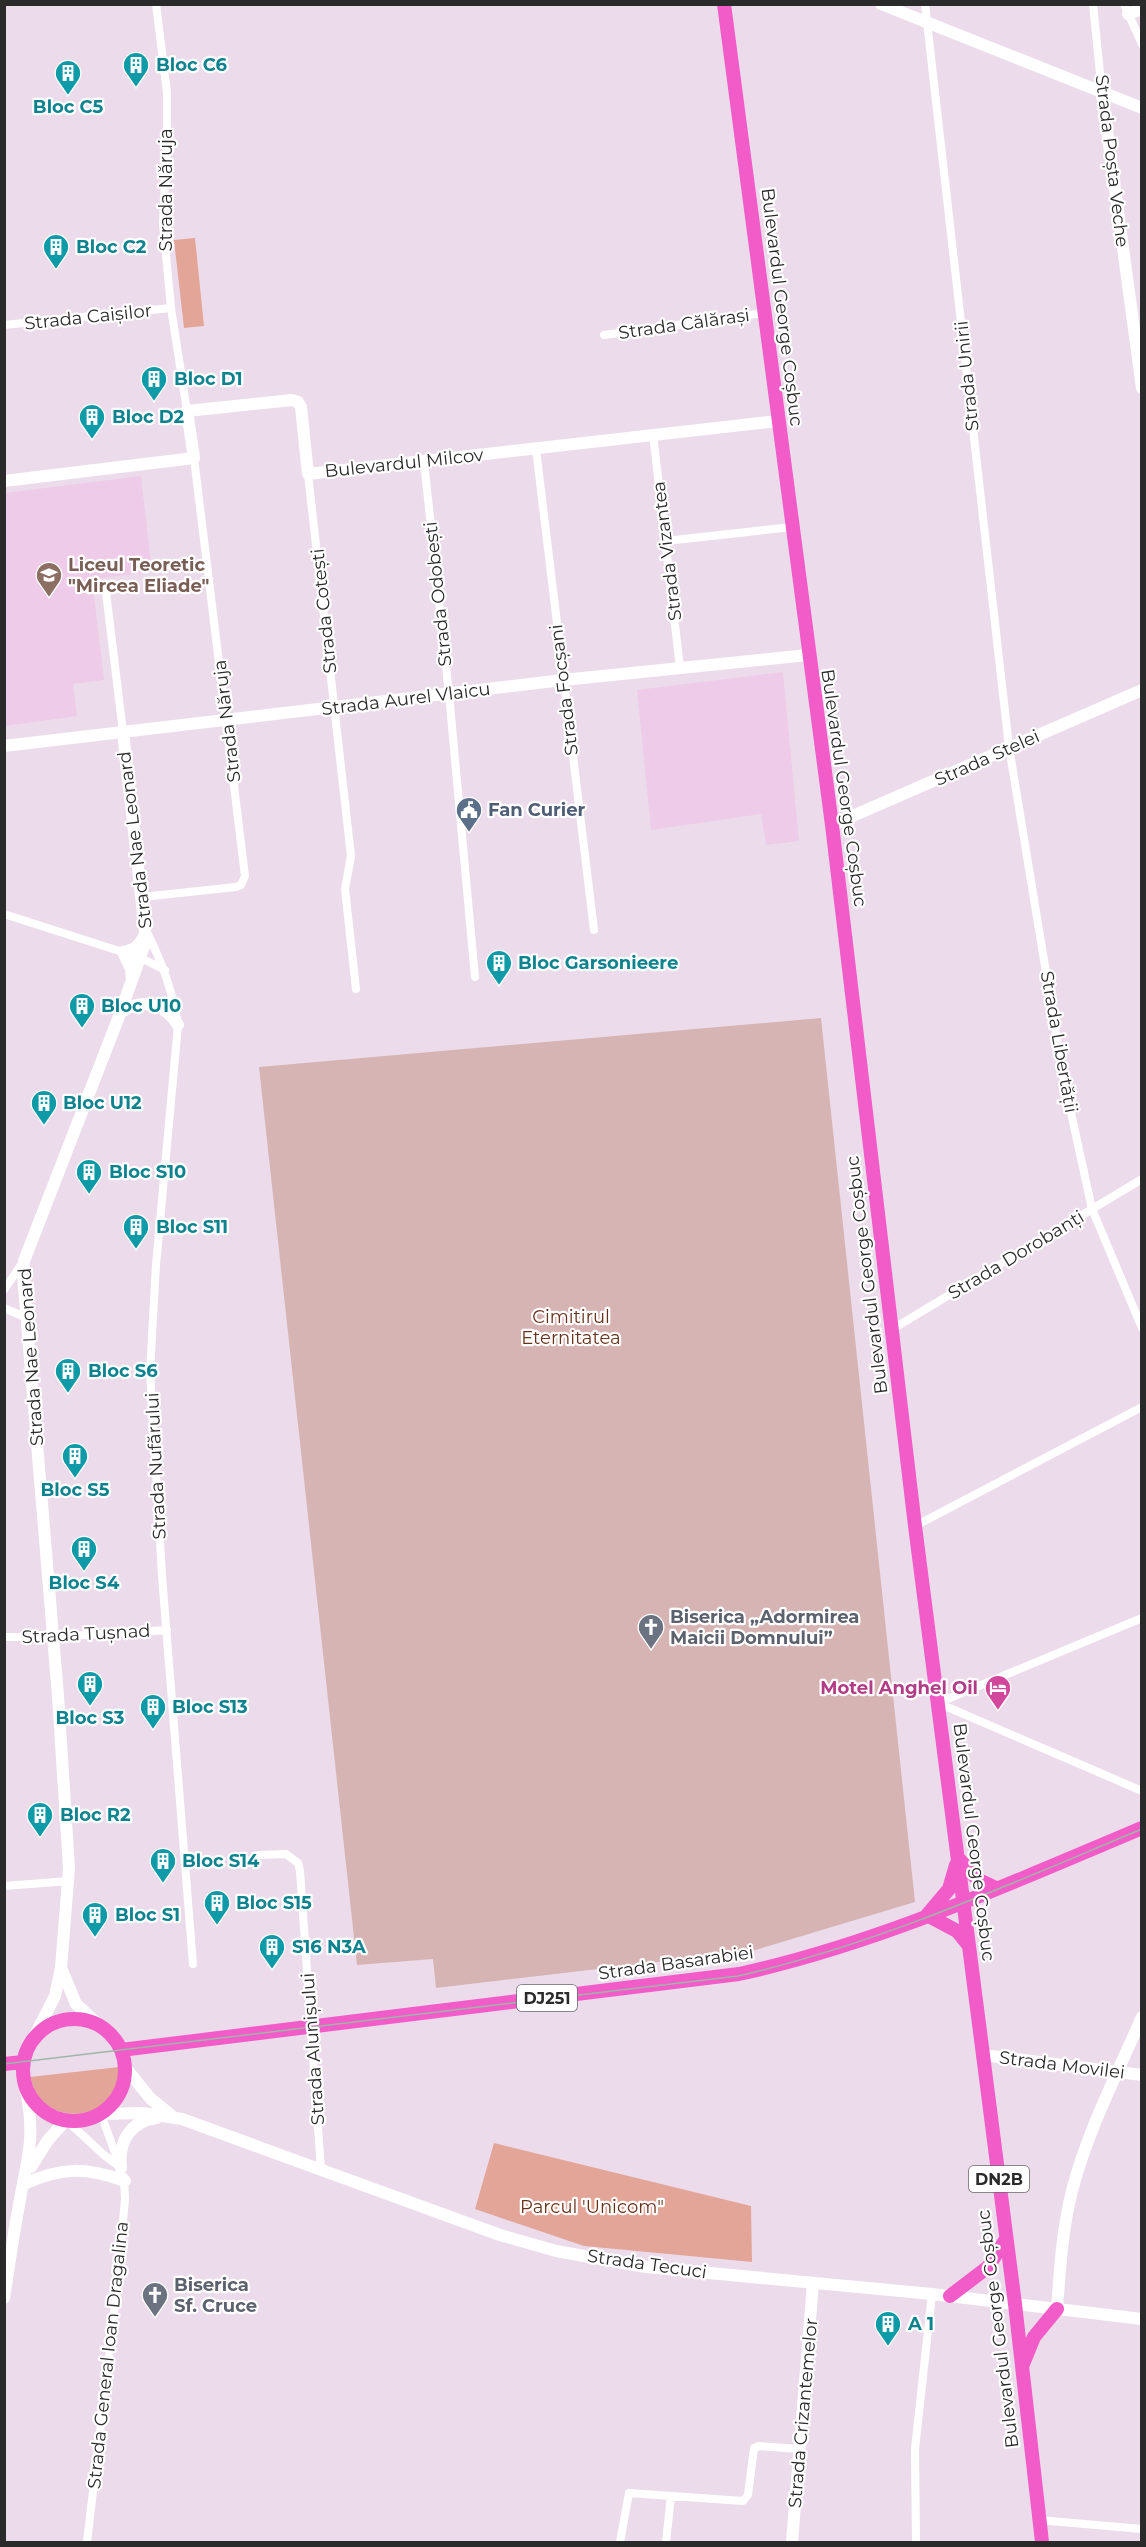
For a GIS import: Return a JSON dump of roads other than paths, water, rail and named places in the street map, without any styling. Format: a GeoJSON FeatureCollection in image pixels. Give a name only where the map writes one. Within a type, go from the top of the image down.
{"type":"FeatureCollection","features":[{"type":"Feature","properties":{"kind":"main road","name":"Bulevardul George Coșbuc"},"geometry":{"type":"LineString","coordinates":[[724,4],[832,825],[891,1330],[1015,2304],[1042,2542]]}},
{"type":"Feature","properties":{"kind":"main road","name":"Strada Basarabiei"},"geometry":{"type":"LineString","coordinates":[[121,2050],[739,1974],[844,1946],[964,1901],[1142,1828]]}},
{"type":"Feature","properties":{"kind":"main road"},"geometry":{"type":"LineString","coordinates":[[958,1857],[977,1880],[996,1888]]}},
{"type":"Feature","properties":{"kind":"main road"},"geometry":{"type":"LineString","coordinates":[[958,1857],[949,1889],[927,1914],[957,1931],[970,1947]]}},
{"type":"Feature","properties":{"kind":"main road"},"geometry":{"type":"LineString","coordinates":[[79,2020],[101,2027],[114,2038],[121,2050],[125,2067],[120,2094],[112,2105],[90,2119],[66,2120],[42,2110],[26,2090],[23,2062],[32,2041],[56,2022],[79,2020]]}},
{"type":"Feature","properties":{"kind":"main road"},"geometry":{"type":"LineString","coordinates":[[4,2064],[23,2062]]}},
{"type":"Feature","properties":{"kind":"main road"},"geometry":{"type":"LineString","coordinates":[[950,2296],[988,2267],[1006,2239]]}},
{"type":"Feature","properties":{"kind":"main road"},"geometry":{"type":"LineString","coordinates":[[1022,2369],[1034,2337],[1057,2309]]}},
{"type":"Feature","properties":{"kind":"street","name":"Strada Năruja"},"geometry":{"type":"LineString","coordinates":[[156,4],[166,93],[163,223],[171,308],[187,411]]}},
{"type":"Feature","properties":{"kind":"street"},"geometry":{"type":"LineString","coordinates":[[881,4],[1142,108]]}},
{"type":"Feature","properties":{"kind":"street","name":"Strada Unirii"},"geometry":{"type":"LineString","coordinates":[[925,4],[1010,747]]}},
{"type":"Feature","properties":{"kind":"street","name":"Strada Poșta Veche"},"geometry":{"type":"LineString","coordinates":[[1093,4],[1102,93],[1142,388]]}},
{"type":"Feature","properties":{"kind":"street"},"geometry":{"type":"LineString","coordinates":[[1142,9],[1126,9],[1142,44]]}},
{"type":"Feature","properties":{"kind":"street","name":"Strada Caișilor"},"geometry":{"type":"LineString","coordinates":[[4,326],[171,308]]}},
{"type":"Feature","properties":{"kind":"street","name":"Strada Călărași"},"geometry":{"type":"LineString","coordinates":[[604,335],[764,313]]}},
{"type":"Feature","properties":{"kind":"street","name":"Bulevardul Milcov"},"geometry":{"type":"LineString","coordinates":[[187,411],[292,400],[298,402],[301,407],[308,474],[778,421]]}},
{"type":"Feature","properties":{"kind":"street"},"geometry":{"type":"LineString","coordinates":[[4,481],[194,458],[187,411]]}},
{"type":"Feature","properties":{"kind":"street","name":"Strada Vizantea"},"geometry":{"type":"LineString","coordinates":[[652,434],[680,668]]}},
{"type":"Feature","properties":{"kind":"street","name":"Strada Focșani"},"geometry":{"type":"LineString","coordinates":[[536,449],[594,930]]}},
{"type":"Feature","properties":{"kind":"street","name":"Strada Năruja"},"geometry":{"type":"LineString","coordinates":[[142,897],[236,887],[244,881],[228,720],[194,458]]}},
{"type":"Feature","properties":{"kind":"street","name":"Strada Odobești"},"geometry":{"type":"LineString","coordinates":[[424,462],[449,694],[475,977]]}},
{"type":"Feature","properties":{"kind":"street","name":"Strada Cotești"},"geometry":{"type":"LineString","coordinates":[[308,474],[351,855],[345,890],[356,989]]}},
{"type":"Feature","properties":{"kind":"street"},"geometry":{"type":"LineString","coordinates":[[666,541],[792,526]]}},
{"type":"Feature","properties":{"kind":"street"},"geometry":{"type":"LineString","coordinates":[[105,584],[123,732]]}},
{"type":"Feature","properties":{"kind":"street","name":"Strada Aurel Vlaicu"},"geometry":{"type":"LineString","coordinates":[[4,746],[563,680],[808,655]]}},
{"type":"Feature","properties":{"kind":"street","name":"Strada Stelei"},"geometry":{"type":"LineString","coordinates":[[832,825],[1142,690]]}},
{"type":"Feature","properties":{"kind":"street","name":"Strada Nae Leonard"},"geometry":{"type":"LineString","coordinates":[[32,2041],[56,1996],[61,1968],[69,1881],[66,1806],[24,1261],[141,958],[147,931],[123,732]]}},
{"type":"Feature","properties":{"kind":"street","name":"Strada Libertății"},"geometry":{"type":"LineString","coordinates":[[1010,747],[1063,1076],[1092,1209],[1142,1328]]}},
{"type":"Feature","properties":{"kind":"street"},"geometry":{"type":"LineString","coordinates":[[4,914],[141,958],[166,970]]}},
{"type":"Feature","properties":{"kind":"street"},"geometry":{"type":"LineString","coordinates":[[123,952],[139,945],[147,931]]}},
{"type":"Feature","properties":{"kind":"street","name":"Strada Nufărului"},"geometry":{"type":"LineString","coordinates":[[147,931],[166,970],[175,1001],[178,1025],[156,1265],[150,1372],[193,1964]]}},
{"type":"Feature","properties":{"kind":"street"},"geometry":{"type":"LineString","coordinates":[[123,952],[131,969],[132,981]]}},
{"type":"Feature","properties":{"kind":"street"},"geometry":{"type":"LineString","coordinates":[[120,1013],[134,1005],[151,1004],[166,1010],[178,1025]]}},
{"type":"Feature","properties":{"kind":"street","name":"Strada Dorobanți"},"geometry":{"type":"LineString","coordinates":[[891,1330],[1142,1179]]}},
{"type":"Feature","properties":{"kind":"street"},"geometry":{"type":"LineString","coordinates":[[4,1290],[24,1261]]}},
{"type":"Feature","properties":{"kind":"street"},"geometry":{"type":"LineString","coordinates":[[4,1308],[27,1318]]}},
{"type":"Feature","properties":{"kind":"street"},"geometry":{"type":"LineString","coordinates":[[915,1526],[1142,1407]]}},
{"type":"Feature","properties":{"kind":"street"},"geometry":{"type":"LineString","coordinates":[[938,1702],[1142,1618]]}},
{"type":"Feature","properties":{"kind":"street","name":"Strada Tușnad"},"geometry":{"type":"LineString","coordinates":[[4,1637],[53,1637],[167,1630]]}},
{"type":"Feature","properties":{"kind":"street"},"geometry":{"type":"LineString","coordinates":[[938,1702],[1142,1791]]}},
{"type":"Feature","properties":{"kind":"street","name":"Strada Alunișului"},"geometry":{"type":"LineString","coordinates":[[259,1855],[286,1854],[298,1863],[321,2170]]}},
{"type":"Feature","properties":{"kind":"street"},"geometry":{"type":"LineString","coordinates":[[4,1886],[69,1881]]}},
{"type":"Feature","properties":{"kind":"street","name":"Strada Nae Leonard"},"geometry":{"type":"LineString","coordinates":[[61,1968],[76,2004],[101,2027]]}},
{"type":"Feature","properties":{"kind":"street"},"geometry":{"type":"LineString","coordinates":[[1057,2309],[1062,2242],[1072,2191],[1085,2152],[1142,2018]]}},
{"type":"Feature","properties":{"kind":"street","name":"Strada Movilei"},"geometry":{"type":"LineString","coordinates":[[982,2055],[1142,2075]]}},
{"type":"Feature","properties":{"kind":"street"},"geometry":{"type":"LineString","coordinates":[[4,2057],[23,2062]]}},
{"type":"Feature","properties":{"kind":"street","name":"Strada Tecuci"},"geometry":{"type":"LineString","coordinates":[[125,2067],[150,2098],[173,2116]]}},
{"type":"Feature","properties":{"kind":"street"},"geometry":{"type":"LineString","coordinates":[[4,2298],[32,2126],[26,2090]]}},
{"type":"Feature","properties":{"kind":"street","name":"Strada Tecuci"},"geometry":{"type":"LineString","coordinates":[[101,2114],[130,2113],[173,2116],[500,2235],[556,2251],[646,2267],[932,2294],[1142,2319]]}},
{"type":"Feature","properties":{"kind":"street","name":"Strada General Ioan Dragalina"},"geometry":{"type":"LineString","coordinates":[[87,2542],[114,2317],[125,2199],[125,2181],[101,2114]]}},
{"type":"Feature","properties":{"kind":"street"},"geometry":{"type":"LineString","coordinates":[[121,2168],[119,2155],[128,2133],[137,2124],[148,2119],[173,2116]]}},
{"type":"Feature","properties":{"kind":"street"},"geometry":{"type":"LineString","coordinates":[[25,2179],[48,2140],[66,2120],[121,2168]]}},
{"type":"Feature","properties":{"kind":"street"},"geometry":{"type":"LineString","coordinates":[[25,2179],[74,2170],[104,2174],[125,2181]]}},
{"type":"Feature","properties":{"kind":"street","name":"Strada Crizantemelor"},"geometry":{"type":"LineString","coordinates":[[792,2542],[813,2283]]}},
{"type":"Feature","properties":{"kind":"street"},"geometry":{"type":"LineString","coordinates":[[916,2542],[915,2449],[932,2294]]}},
{"type":"Feature","properties":{"kind":"street"},"geometry":{"type":"LineString","coordinates":[[620,2542],[629,2493],[743,2501],[748,2495],[754,2448],[759,2446],[799,2449]]}},
{"type":"Feature","properties":{"kind":"street"},"geometry":{"type":"LineString","coordinates":[[666,2542],[671,2496]]}},
{"type":"Feature","properties":{"kind":"street"},"geometry":{"type":"LineString","coordinates":[[1039,2520],[1142,2529]]}},
{"type":"Feature","properties":{"kind":"tram line"},"geometry":{"type":"LineString","coordinates":[[4,2064],[738,1976],[790,1963],[893,1930],[1142,1829]]}},
{"type":"Feature","properties":{"kind":"place","name":"Bloc C6"},"geometry":{"type":"Point","coordinates":[136,88]}},
{"type":"Feature","properties":{"kind":"place","name":"Bloc C5"},"geometry":{"type":"Point","coordinates":[68,96]}},
{"type":"Feature","properties":{"kind":"place","name":"Bloc C2"},"geometry":{"type":"Point","coordinates":[56,270]}},
{"type":"Feature","properties":{"kind":"place","name":"Bloc D1"},"geometry":{"type":"Point","coordinates":[154,402]}},
{"type":"Feature","properties":{"kind":"place","name":"Bloc D2"},"geometry":{"type":"Point","coordinates":[92,440]}},
{"type":"Feature","properties":{"kind":"place","name":"Liceul Teoretic \"Mircea Eliade\""},"geometry":{"type":"Point","coordinates":[49,598]}},
{"type":"Feature","properties":{"kind":"place","name":"Fan Curier"},"geometry":{"type":"Point","coordinates":[469,833]}},
{"type":"Feature","properties":{"kind":"place","name":"Bloc Garsonieere"},"geometry":{"type":"Point","coordinates":[499,986]}},
{"type":"Feature","properties":{"kind":"place","name":"Bloc U10"},"geometry":{"type":"Point","coordinates":[82,1029]}},
{"type":"Feature","properties":{"kind":"place","name":"Bloc U12"},"geometry":{"type":"Point","coordinates":[44,1126]}},
{"type":"Feature","properties":{"kind":"place","name":"Bloc S10"},"geometry":{"type":"Point","coordinates":[89,1195]}},
{"type":"Feature","properties":{"kind":"place","name":"Bloc S11"},"geometry":{"type":"Point","coordinates":[136,1250]}},
{"type":"Feature","properties":{"kind":"place","name":"Bloc S6"},"geometry":{"type":"Point","coordinates":[68,1394]}},
{"type":"Feature","properties":{"kind":"place","name":"Bloc S5"},"geometry":{"type":"Point","coordinates":[75,1479]}},
{"type":"Feature","properties":{"kind":"place","name":"Bloc S4"},"geometry":{"type":"Point","coordinates":[84,1572]}},
{"type":"Feature","properties":{"kind":"place","name":"Biserica „Adormirea Maicii Domnului”"},"geometry":{"type":"Point","coordinates":[651,1650]}},
{"type":"Feature","properties":{"kind":"place","name":"Bloc S3"},"geometry":{"type":"Point","coordinates":[90,1707]}},
{"type":"Feature","properties":{"kind":"place","name":"Motel Anghel Oil"},"geometry":{"type":"Point","coordinates":[998,1711]}},
{"type":"Feature","properties":{"kind":"place","name":"Bloc S13"},"geometry":{"type":"Point","coordinates":[153,1730]}},
{"type":"Feature","properties":{"kind":"place","name":"Bloc R2"},"geometry":{"type":"Point","coordinates":[40,1838]}},
{"type":"Feature","properties":{"kind":"place","name":"Bloc S14"},"geometry":{"type":"Point","coordinates":[163,1884]}},
{"type":"Feature","properties":{"kind":"place","name":"Bloc S15"},"geometry":{"type":"Point","coordinates":[217,1926]}},
{"type":"Feature","properties":{"kind":"place","name":"Bloc S1"},"geometry":{"type":"Point","coordinates":[95,1938]}},
{"type":"Feature","properties":{"kind":"place","name":"S16 N3A"},"geometry":{"type":"Point","coordinates":[272,1970]}},
{"type":"Feature","properties":{"kind":"place","name":"Biserica Sf. Cruce"},"geometry":{"type":"Point","coordinates":[155,2318]}},
{"type":"Feature","properties":{"kind":"place","name":"A 1"},"geometry":{"type":"Point","coordinates":[888,2347]}},
{"type":"Feature","properties":{"kind":"park label","name":"Cimitirul Eternitatea"},"geometry":{"type":"Point","coordinates":[571,1327]}},
{"type":"Feature","properties":{"kind":"park label","name":"Parcul 'Unicom\""},"geometry":{"type":"Point","coordinates":[592,2207]}}]}
